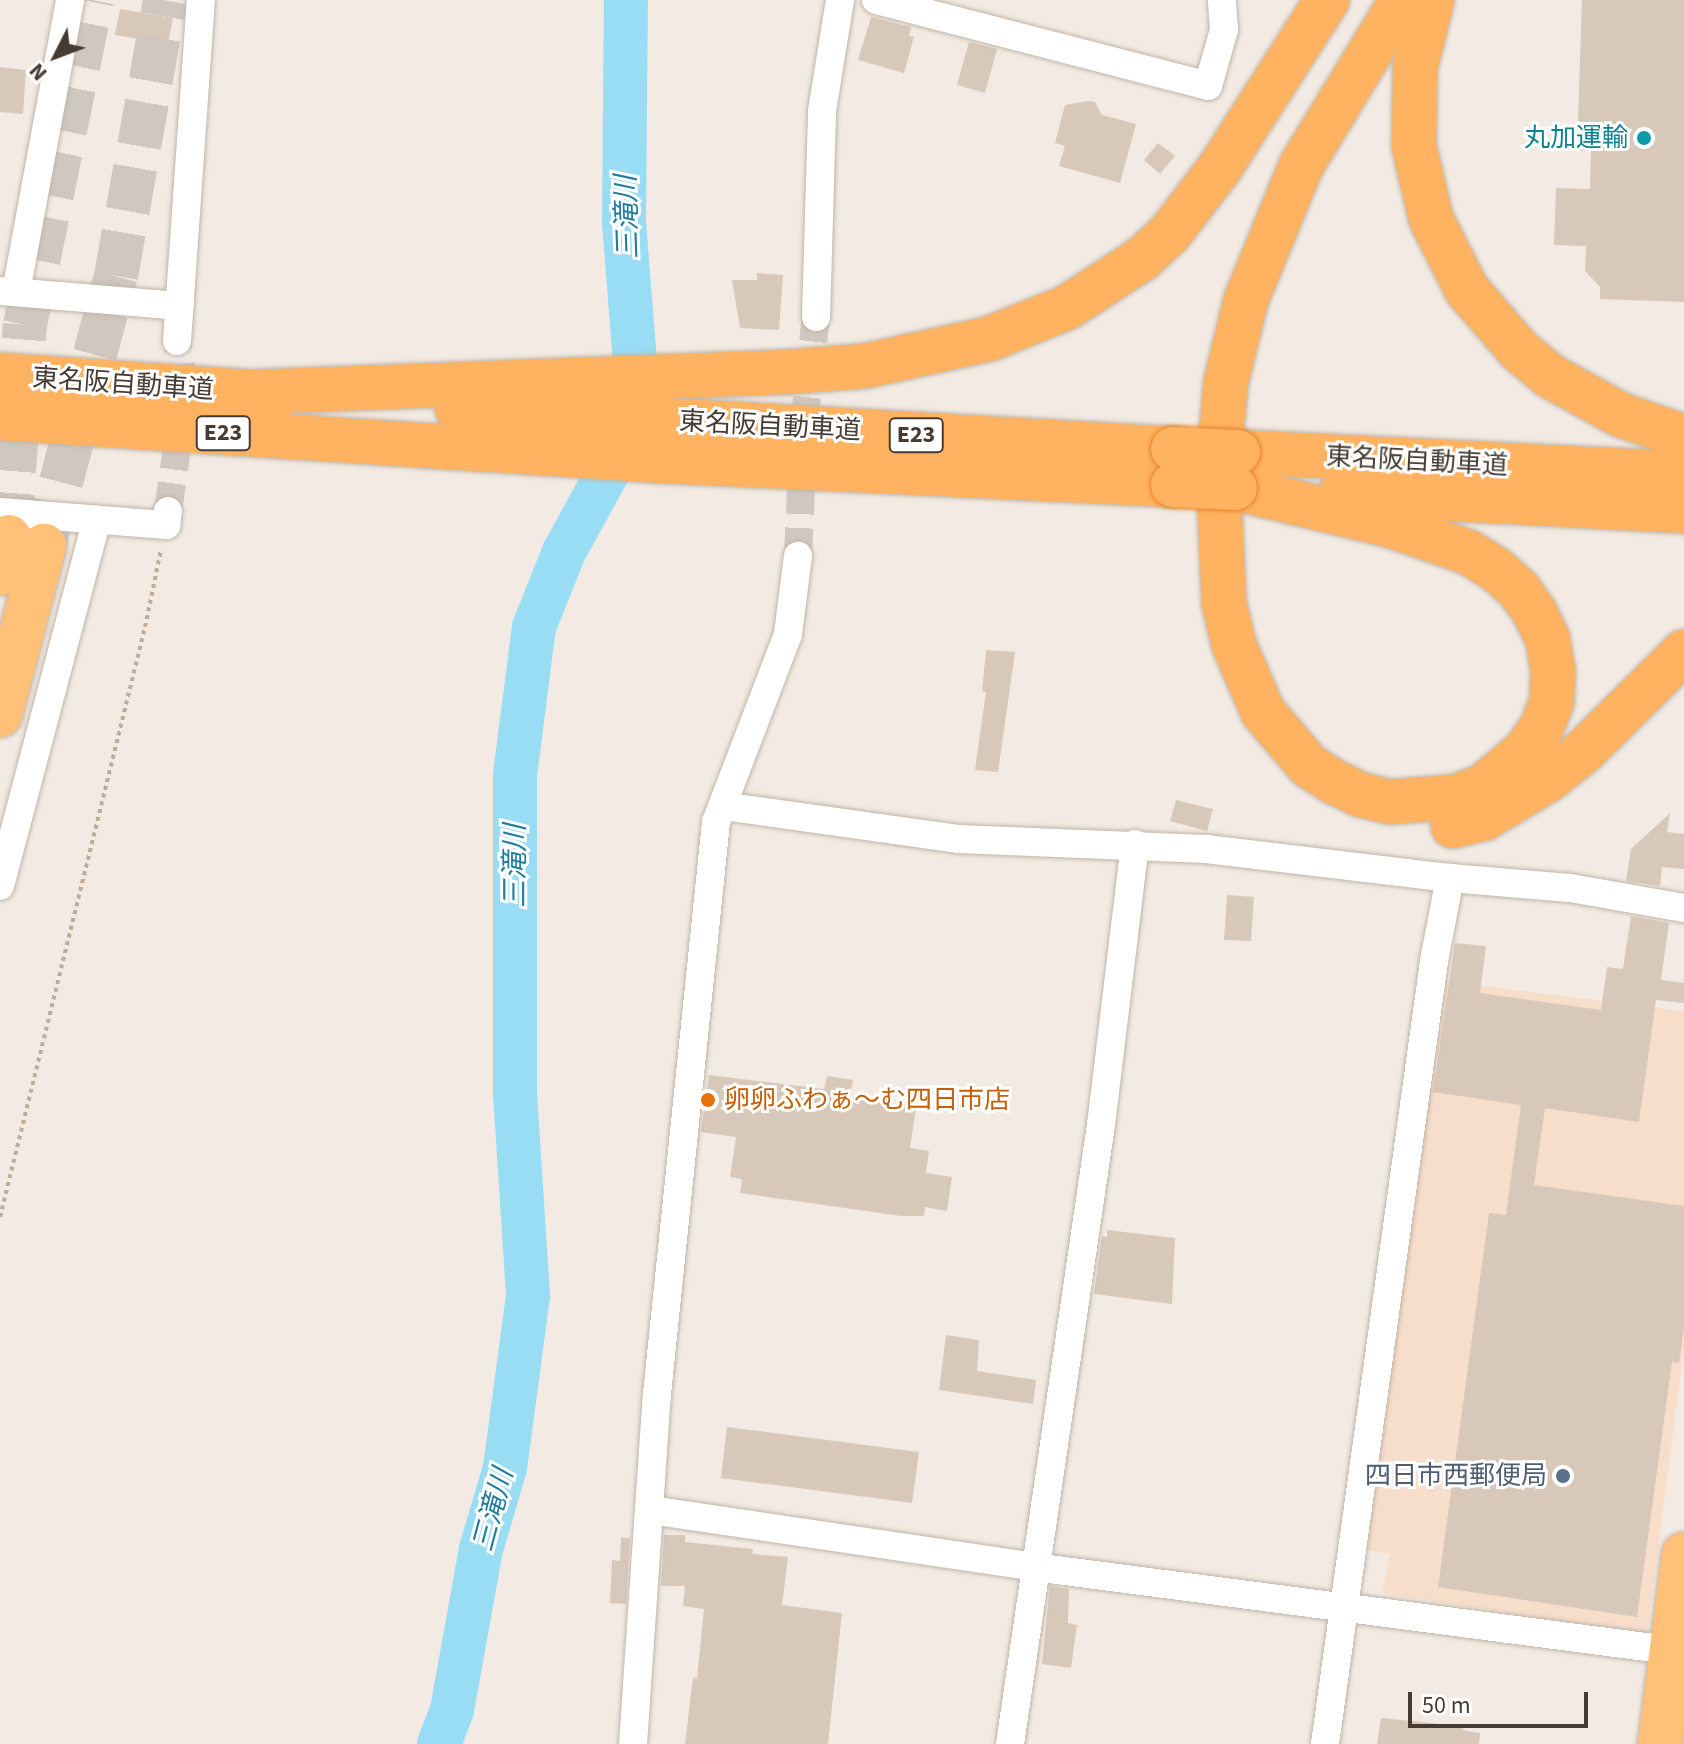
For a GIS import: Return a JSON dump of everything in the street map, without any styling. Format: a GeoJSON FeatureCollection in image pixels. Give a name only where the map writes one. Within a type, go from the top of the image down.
{"type":"FeatureCollection","features":[{"type":"Feature","properties":{"kind":"highway"},"geometry":{"type":"LineString","coordinates":[[452,413],[665,375],[865,366],[989,339],[1068,307],[1142,259],[1194,205],[1327,0]]}},
{"type":"Feature","properties":{"kind":"highway"},"geometry":{"type":"LineString","coordinates":[[1367,0],[1249,211],[1213,313],[1202,364],[1191,456],[1191,542],[1202,627],[1225,700],[1242,732],[1290,787],[1351,822],[1417,831],[1485,818],[1516,802],[1583,752],[1684,652]]}},
{"type":"Feature","properties":{"kind":"highway"},"geometry":{"type":"LineString","coordinates":[[1236,470],[1468,552],[1497,570],[1519,590],[1548,640],[1553,670],[1552,701],[1542,727],[1525,751],[1484,786],[1455,797],[1390,802],[1361,795],[1334,782],[1309,766],[1263,712],[1234,645],[1224,603],[1218,521],[1219,456],[1226,382],[1246,300],[1301,166],[1402,0]]}},
{"type":"Feature","properties":{"kind":"highway"},"geometry":{"type":"LineString","coordinates":[[1432,0],[1415,68],[1414,146],[1431,219],[1467,290],[1491,322],[1550,376],[1621,415],[1684,437]]}},
{"type":"Feature","properties":{"kind":"highway","name":"東名阪自動車道"},"geometry":{"type":"LineString","coordinates":[[0,375],[252,392],[452,413],[662,441],[1236,470],[1684,474]]}},
{"type":"Feature","properties":{"kind":"highway","name":"東名阪自動車道"},"geometry":{"type":"LineString","coordinates":[[0,418],[452,413]]}},
{"type":"Feature","properties":{"kind":"highway","name":"東名阪自動車道"},"geometry":{"type":"LineString","coordinates":[[1236,470],[1684,511]]}},
{"type":"Feature","properties":{"kind":"highway"},"geometry":{"type":"LineString","coordinates":[[0,715],[13,542]]}},
{"type":"Feature","properties":{"kind":"highway"},"geometry":{"type":"LineString","coordinates":[[1660,1744],[1678,1651],[1684,1555]]}},
{"type":"Feature","properties":{"kind":"street"},"geometry":{"type":"LineString","coordinates":[[70,0],[8,291],[179,306]]}},
{"type":"Feature","properties":{"kind":"street"},"geometry":{"type":"LineString","coordinates":[[177,341],[201,0]]}},
{"type":"Feature","properties":{"kind":"street"},"geometry":{"type":"LineString","coordinates":[[816,317],[822,111],[840,0]]}},
{"type":"Feature","properties":{"kind":"street"},"geometry":{"type":"LineString","coordinates":[[876,0],[1208,86],[1224,30],[1222,0]]}},
{"type":"Feature","properties":{"kind":"street"},"geometry":{"type":"LineString","coordinates":[[13,542],[97,520],[167,518]]}},
{"type":"Feature","properties":{"kind":"street"},"geometry":{"type":"LineString","coordinates":[[0,886],[97,520]]}},
{"type":"Feature","properties":{"kind":"street"},"geometry":{"type":"LineString","coordinates":[[633,1744],[657,1394],[716,822],[788,634],[798,556]]}},
{"type":"Feature","properties":{"kind":"street"},"geometry":{"type":"LineString","coordinates":[[723,806],[958,839],[1135,844],[1570,888],[1684,908]]}},
{"type":"Feature","properties":{"kind":"street"},"geometry":{"type":"LineString","coordinates":[[1010,1744],[1101,1125],[1135,844]]}},
{"type":"Feature","properties":{"kind":"street"},"geometry":{"type":"LineString","coordinates":[[1325,1744],[1434,961],[1450,878]]}},
{"type":"Feature","properties":{"kind":"street"},"geometry":{"type":"LineString","coordinates":[[650,1510],[1034,1567],[1344,1605],[1678,1651]]}},
{"type":"Feature","properties":{"kind":"path"},"geometry":{"type":"LineString","coordinates":[[0,1217],[145,627],[167,518]]}},
{"type":"Feature","properties":{"kind":"shaded area"},"geometry":{"type":"Polygon","coordinates":[[[1442,981],[1684,1011],[1684,1347],[1647,1635],[1382,1593],[1390,1554],[1362,1549],[1442,981]]]}},
{"type":"Feature","properties":{"kind":"building","name":"丸加運輸"},"geometry":{"type":"Polygon","coordinates":[[[1582,0],[1684,0],[1684,302],[1600,299],[1600,287],[1585,271],[1586,246],[1554,245],[1556,188],[1590,189],[1591,151],[1577,150],[1582,0]]]}},
{"type":"Feature","properties":{"kind":"building"},"geometry":{"type":"Polygon","coordinates":[[[120,9],[173,18],[168,44],[115,35],[120,9]]]}},
{"type":"Feature","properties":{"kind":"building"},"geometry":{"type":"Polygon","coordinates":[[[871,17],[911,27],[909,36],[914,37],[904,73],[858,60],[871,17]]]}},
{"type":"Feature","properties":{"kind":"building"},"geometry":{"type":"Polygon","coordinates":[[[969,42],[997,49],[985,93],[957,85],[969,42]]]}},
{"type":"Feature","properties":{"kind":"building"},"geometry":{"type":"Polygon","coordinates":[[[0,67],[26,70],[23,114],[0,112],[0,67]]]}},
{"type":"Feature","properties":{"kind":"building"},"geometry":{"type":"Polygon","coordinates":[[[1095,102],[1102,115],[1136,124],[1120,183],[1059,166],[1065,146],[1055,143],[1065,105],[1095,102]]]}},
{"type":"Feature","properties":{"kind":"building"},"geometry":{"type":"Polygon","coordinates":[[[1158,143],[1175,156],[1160,174],[1144,160],[1158,143]]]}},
{"type":"Feature","properties":{"kind":"building"},"geometry":{"type":"Polygon","coordinates":[[[757,273],[783,275],[779,330],[740,328],[732,280],[757,280],[757,273]]]}},
{"type":"Feature","properties":{"kind":"building"},"geometry":{"type":"Polygon","coordinates":[[[986,650],[1015,652],[998,772],[975,770],[986,692],[982,691],[986,650]]]}},
{"type":"Feature","properties":{"kind":"building"},"geometry":{"type":"Polygon","coordinates":[[[1176,800],[1213,809],[1207,831],[1170,821],[1176,800]]]}},
{"type":"Feature","properties":{"kind":"building"},"geometry":{"type":"Polygon","coordinates":[[[1670,813],[1667,832],[1684,834],[1684,869],[1662,867],[1660,886],[1626,881],[1631,849],[1670,813]]]}},
{"type":"Feature","properties":{"kind":"building"},"geometry":{"type":"Polygon","coordinates":[[[1227,895],[1254,897],[1251,941],[1224,940],[1227,895]]]}},
{"type":"Feature","properties":{"kind":"building","name":"四日市西郵便局"},"geometry":{"type":"Polygon","coordinates":[[[1631,916],[1669,923],[1661,980],[1684,983],[1684,1003],[1656,1000],[1639,1122],[1545,1108],[1534,1185],[1684,1206],[1684,1327],[1679,1363],[1672,1362],[1637,1617],[1438,1587],[1489,1213],[1506,1215],[1521,1105],[1433,1092],[1455,943],[1486,946],[1480,993],[1601,1010],[1607,967],[1623,969],[1631,916]]]}},
{"type":"Feature","properties":{"kind":"building"},"geometry":{"type":"Polygon","coordinates":[[[709,1075],[824,1089],[827,1076],[853,1080],[850,1098],[916,1108],[910,1148],[929,1151],[926,1173],[952,1177],[947,1211],[925,1207],[924,1216],[901,1216],[740,1193],[742,1179],[730,1177],[736,1137],[701,1132],[709,1075]]]}},
{"type":"Feature","properties":{"kind":"building"},"geometry":{"type":"Polygon","coordinates":[[[1107,1230],[1175,1238],[1172,1304],[1094,1294],[1102,1236],[1107,1237],[1107,1230]]]}},
{"type":"Feature","properties":{"kind":"building"},"geometry":{"type":"Polygon","coordinates":[[[946,1335],[979,1340],[977,1371],[1036,1380],[1033,1404],[939,1390],[946,1335]]]}},
{"type":"Feature","properties":{"kind":"building"},"geometry":{"type":"Polygon","coordinates":[[[727,1427],[919,1452],[912,1503],[721,1478],[727,1427]]]}},
{"type":"Feature","properties":{"kind":"building"},"geometry":{"type":"Polygon","coordinates":[[[664,1535],[685,1535],[685,1542],[753,1549],[752,1554],[788,1557],[782,1605],[842,1613],[828,1744],[685,1744],[693,1677],[697,1679],[704,1609],[683,1606],[685,1586],[661,1586],[664,1535]]]}},
{"type":"Feature","properties":{"kind":"building"},"geometry":{"type":"Polygon","coordinates":[[[621,1538],[630,1538],[626,1604],[610,1603],[612,1560],[620,1561],[621,1538]]]}},
{"type":"Feature","properties":{"kind":"building"},"geometry":{"type":"Polygon","coordinates":[[[1050,1586],[1069,1589],[1068,1623],[1077,1625],[1071,1668],[1042,1664],[1050,1586]]]}},
{"type":"Feature","properties":{"kind":"building"},"geometry":{"type":"Polygon","coordinates":[[[1381,1718],[1463,1726],[1463,1730],[1480,1733],[1479,1744],[1377,1744],[1381,1718]]]}},
{"type":"Feature","properties":{"kind":"waterway","name":"三滝川"},"geometry":{"type":"LineString","coordinates":[[439,1744],[452,1710],[481,1549],[505,1468],[528,1295],[515,1094],[515,775],[534,627],[564,552],[621,448],[635,362],[624,221],[626,0]]}},
{"type":"Feature","properties":{"kind":"tunnel"},"geometry":{"type":"LineString","coordinates":[[9,537],[25,325],[92,0]]}},
{"type":"Feature","properties":{"kind":"tunnel"},"geometry":{"type":"LineString","coordinates":[[44,546],[116,276],[165,0]]}},
{"type":"Feature","properties":{"kind":"tunnel"},"geometry":{"type":"LineString","coordinates":[[798,556],[804,425],[816,317]]}},
{"type":"Feature","properties":{"kind":"tunnel"},"geometry":{"type":"LineString","coordinates":[[168,511],[185,392],[177,341]]}},
{"type":"Feature","properties":{"kind":"place","name":"丸加運輸"},"geometry":{"type":"Point","coordinates":[1644,138]}},
{"type":"Feature","properties":{"kind":"place","name":"卵卵ふわぁ～む四日市店"},"geometry":{"type":"Point","coordinates":[708,1100]}},
{"type":"Feature","properties":{"kind":"place","name":"四日市西郵便局"},"geometry":{"type":"Point","coordinates":[1563,1476]}}]}
